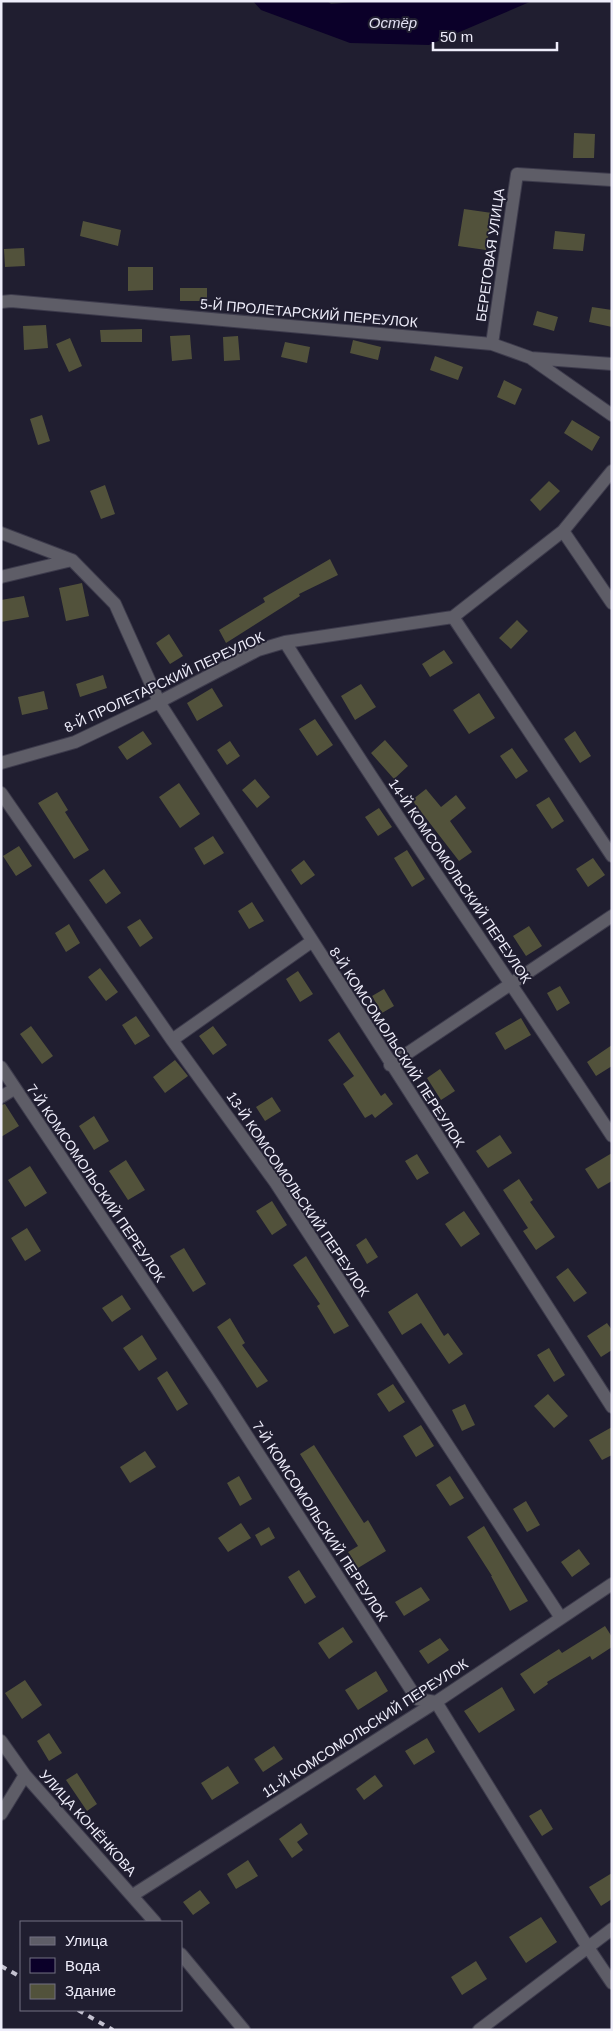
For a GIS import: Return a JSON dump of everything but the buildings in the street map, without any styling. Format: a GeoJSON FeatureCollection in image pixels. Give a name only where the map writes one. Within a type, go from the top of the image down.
{"type":"FeatureCollection","features":[{"type":"Feature","properties":{"kind":"street","name":"БЕРЕГОВАЯ УЛИЦА"},"geometry":{"type":"LineString","coordinates":[[492,344],[517,174],[612,180]]}},
{"type":"Feature","properties":{"kind":"street","name":"5-Й ПРОЛЕТАРСКИЙ ПЕРЕУЛОК"},"geometry":{"type":"LineString","coordinates":[[1,302],[11,301],[492,344],[531,358],[612,364]]}},
{"type":"Feature","properties":{"kind":"street"},"geometry":{"type":"LineString","coordinates":[[531,358],[612,415]]}},
{"type":"Feature","properties":{"kind":"street","name":"8-Й ПРОЛЕТАРСКИЙ ПЕРЕУЛОК"},"geometry":{"type":"LineString","coordinates":[[1,763],[75,742],[159,702],[258,650],[285,642],[453,617],[564,531],[612,471]]}},
{"type":"Feature","properties":{"kind":"street"},"geometry":{"type":"LineString","coordinates":[[564,531],[612,603]]}},
{"type":"Feature","properties":{"kind":"street"},"geometry":{"type":"LineString","coordinates":[[1,533],[72,560]]}},
{"type":"Feature","properties":{"kind":"street"},"geometry":{"type":"LineString","coordinates":[[1,577],[72,560]]}},
{"type":"Feature","properties":{"kind":"street","name":"8-Й КОМСОМОЛЬСКИЙ ПЕРЕУЛОК"},"geometry":{"type":"LineString","coordinates":[[72,560],[115,604],[159,702],[390,1065],[612,1407]]}},
{"type":"Feature","properties":{"kind":"street"},"geometry":{"type":"LineString","coordinates":[[453,617],[612,856]]}},
{"type":"Feature","properties":{"kind":"street","name":"14-Й КОМСОМОЛЬСКИЙ ПЕРЕУЛОК"},"geometry":{"type":"LineString","coordinates":[[285,642],[352,749],[612,1136]]}},
{"type":"Feature","properties":{"kind":"street","name":"13-Й КОМСОМОЛЬСКИЙ ПЕРЕУЛОК"},"geometry":{"type":"LineString","coordinates":[[1,794],[172,1040],[275,1182],[561,1618]]}},
{"type":"Feature","properties":{"kind":"street"},"geometry":{"type":"LineString","coordinates":[[390,1065],[612,916]]}},
{"type":"Feature","properties":{"kind":"street"},"geometry":{"type":"LineString","coordinates":[[172,1040],[311,942]]}},
{"type":"Feature","properties":{"kind":"street","name":"7-Й КОМСОМОЛЬСКИЙ ПЕРЕУЛОК"},"geometry":{"type":"LineString","coordinates":[[1,1067],[216,1388],[417,1699],[436,1702]]}},
{"type":"Feature","properties":{"kind":"street"},"geometry":{"type":"LineString","coordinates":[[1,1097],[14,1089]]}},
{"type":"Feature","properties":{"kind":"street","name":"11-Й КОМСОМОЛЬСКИЙ ПЕРЕУЛОК"},"geometry":{"type":"LineString","coordinates":[[133,1895],[436,1702],[612,1584]]}},
{"type":"Feature","properties":{"kind":"street"},"geometry":{"type":"LineString","coordinates":[[436,1702],[587,1946],[612,1983]]}},
{"type":"Feature","properties":{"kind":"street","name":"УЛИЦА КОНЁНКОВА"},"geometry":{"type":"LineString","coordinates":[[1,1741],[25,1775],[154,1921]]}},
{"type":"Feature","properties":{"kind":"street"},"geometry":{"type":"LineString","coordinates":[[1,1814],[25,1775]]}},
{"type":"Feature","properties":{"kind":"street"},"geometry":{"type":"LineString","coordinates":[[479,2030],[587,1946],[612,1929]]}},
{"type":"Feature","properties":{"kind":"street"},"geometry":{"type":"LineString","coordinates":[[182,1955],[244,2030]]}},
{"type":"Feature","properties":{"kind":"water","name":"Остёр"},"geometry":{"type":"Polygon","coordinates":[[[253,1],[327,1],[331,4],[366,1],[532,1],[429,45],[350,43],[261,10],[253,1]]]}},
{"type":"Feature","properties":{"kind":"railway"},"geometry":{"type":"LineString","coordinates":[[1,1966],[20,1976]]}},
{"type":"Feature","properties":{"kind":"railway"},"geometry":{"type":"LineString","coordinates":[[80,2011],[113,2030]]}}]}
